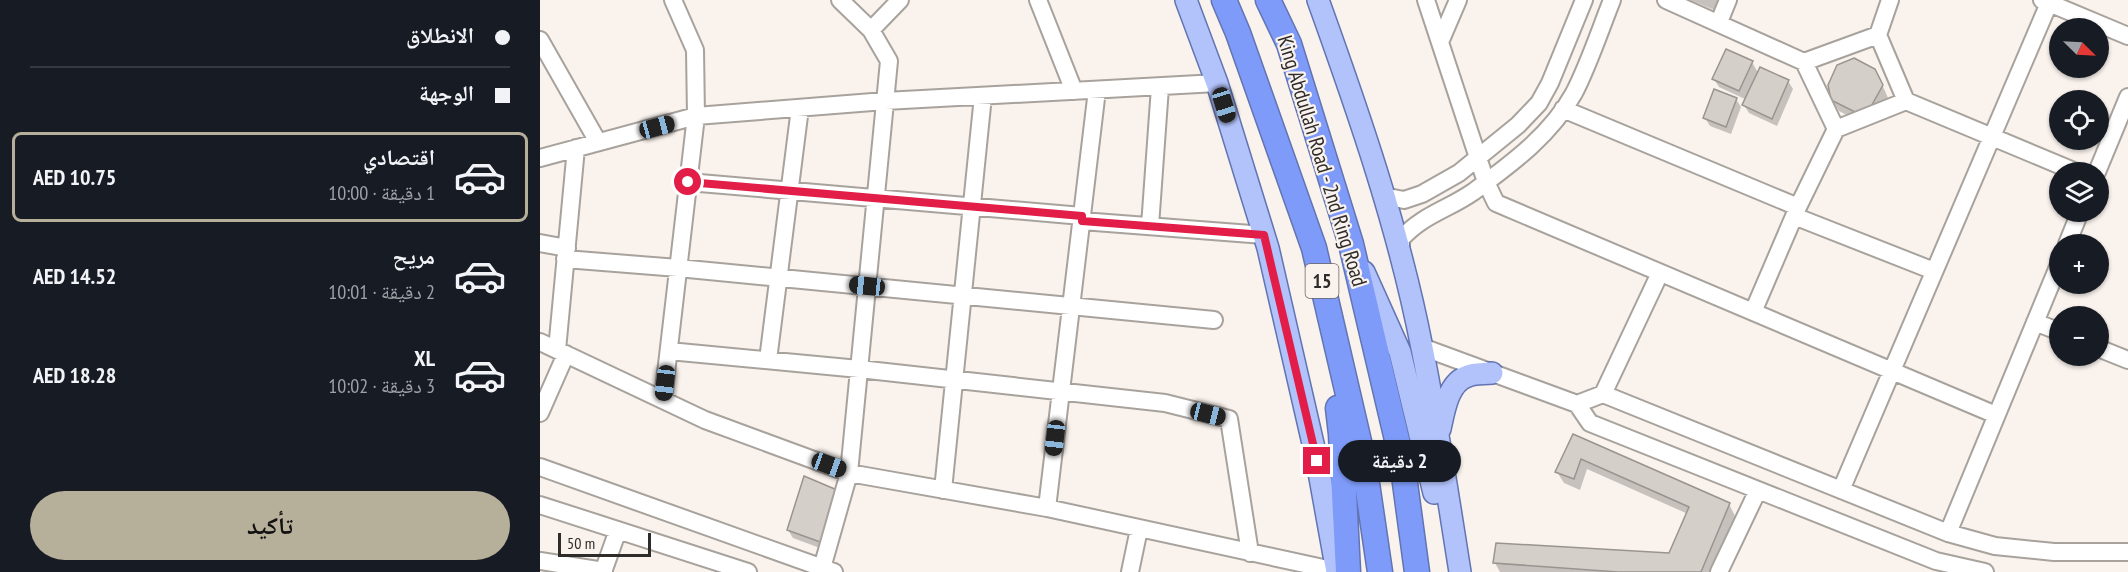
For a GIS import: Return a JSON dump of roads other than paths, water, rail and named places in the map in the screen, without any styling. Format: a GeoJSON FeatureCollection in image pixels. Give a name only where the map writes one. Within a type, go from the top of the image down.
{"type":"FeatureCollection","features":[{"type":"Feature","properties":{"kind":"highway"},"geometry":{"type":"LineString","coordinates":[[1219,0],[1238,33]]}},
{"type":"Feature","properties":{"kind":"highway","name":"King Abdullah Road - 2nd Ring Road"},"geometry":{"type":"LineString","coordinates":[[1224,0],[1238,33],[1314,248],[1364,463],[1380,572]]}},
{"type":"Feature","properties":{"kind":"highway","name":"King Abdullah Road - 2nd Ring Road"},"geometry":{"type":"LineString","coordinates":[[1268,0],[1289,44],[1351,244],[1402,461],[1417,572]]}},
{"type":"Feature","properties":{"kind":"highway"},"geometry":{"type":"LineString","coordinates":[[1275,0],[1289,44]]}},
{"type":"Feature","properties":{"kind":"highway"},"geometry":{"type":"LineString","coordinates":[[1314,248],[1341,434],[1341,572]]}},
{"type":"Feature","properties":{"kind":"main road"},"geometry":{"type":"LineString","coordinates":[[1186,0],[1217,83],[1264,235],[1341,572]]}},
{"type":"Feature","properties":{"kind":"main road"},"geometry":{"type":"LineString","coordinates":[[1318,0],[1359,115],[1402,263],[1422,347],[1460,572]]}},
{"type":"Feature","properties":{"kind":"main road"},"geometry":{"type":"LineString","coordinates":[[1351,244],[1400,352],[1446,555],[1454,572]]}},
{"type":"Feature","properties":{"kind":"main road"},"geometry":{"type":"LineString","coordinates":[[1438,441],[1444,408],[1455,384],[1467,376],[1492,373]]}},
{"type":"Feature","properties":{"kind":"street"},"geometry":{"type":"LineString","coordinates":[[663,399],[696,116],[694,50],[673,0]]}},
{"type":"Feature","properties":{"kind":"street"},"geometry":{"type":"LineString","coordinates":[[540,467],[828,570],[849,473],[889,62],[872,30],[840,0]]}},
{"type":"Feature","properties":{"kind":"street"},"geometry":{"type":"LineString","coordinates":[[872,30],[900,0]]}},
{"type":"Feature","properties":{"kind":"street"},"geometry":{"type":"LineString","coordinates":[[1038,0],[1074,91]]}},
{"type":"Feature","properties":{"kind":"street"},"geometry":{"type":"LineString","coordinates":[[1426,0],[1486,182],[1496,203],[1996,415]]}},
{"type":"Feature","properties":{"kind":"street"},"geometry":{"type":"LineString","coordinates":[[1440,42],[1458,0]]}},
{"type":"Feature","properties":{"kind":"street"},"geometry":{"type":"LineString","coordinates":[[1383,196],[1404,200],[1422,194],[1459,173],[1518,125],[1539,103],[1550,83],[1584,0]]}},
{"type":"Feature","properties":{"kind":"street"},"geometry":{"type":"LineString","coordinates":[[1402,263],[1401,239],[1412,226],[1486,182],[1536,142],[1563,109],[1574,92],[1612,0]]}},
{"type":"Feature","properties":{"kind":"street"},"geometry":{"type":"LineString","coordinates":[[1666,0],[1804,62],[1836,129]]}},
{"type":"Feature","properties":{"kind":"street"},"geometry":{"type":"LineString","coordinates":[[1719,22],[1728,0]]}},
{"type":"Feature","properties":{"kind":"street"},"geometry":{"type":"LineString","coordinates":[[1890,0],[1878,35],[1906,101],[2052,162]]}},
{"type":"Feature","properties":{"kind":"street"},"geometry":{"type":"LineString","coordinates":[[1840,490],[1992,137],[2046,1],[2128,36]]}},
{"type":"Feature","properties":{"kind":"street"},"geometry":{"type":"LineString","coordinates":[[1804,62],[1878,35]]}},
{"type":"Feature","properties":{"kind":"street"},"geometry":{"type":"LineString","coordinates":[[540,40],[598,142]]}},
{"type":"Feature","properties":{"kind":"street"},"geometry":{"type":"LineString","coordinates":[[540,158],[696,116],[885,101],[1217,83]]}},
{"type":"Feature","properties":{"kind":"street"},"geometry":{"type":"LineString","coordinates":[[1150,226],[1160,87]]}},
{"type":"Feature","properties":{"kind":"street"},"geometry":{"type":"LineString","coordinates":[[1047,508],[1097,90]]}},
{"type":"Feature","properties":{"kind":"street"},"geometry":{"type":"LineString","coordinates":[[943,490],[983,96]]}},
{"type":"Feature","properties":{"kind":"street"},"geometry":{"type":"LineString","coordinates":[[1753,312],[1796,212],[1836,129],[1906,101]]}},
{"type":"Feature","properties":{"kind":"street"},"geometry":{"type":"LineString","coordinates":[[2101,162],[2127,103]]}},
{"type":"Feature","properties":{"kind":"street"},"geometry":{"type":"LineString","coordinates":[[768,360],[800,108]]}},
{"type":"Feature","properties":{"kind":"street"},"geometry":{"type":"LineString","coordinates":[[1563,109],[1934,272]]}},
{"type":"Feature","properties":{"kind":"street"},"geometry":{"type":"LineString","coordinates":[[540,413],[561,352],[566,254],[576,148]]}},
{"type":"Feature","properties":{"kind":"street"},"geometry":{"type":"LineString","coordinates":[[688,182],[1264,235]]}},
{"type":"Feature","properties":{"kind":"street"},"geometry":{"type":"LineString","coordinates":[[540,243],[566,254],[678,268],[1214,320]]}},
{"type":"Feature","properties":{"kind":"street"},"geometry":{"type":"LineString","coordinates":[[1603,394],[1660,273]]}},
{"type":"Feature","properties":{"kind":"street"},"geometry":{"type":"LineString","coordinates":[[1948,532],[2049,288]]}},
{"type":"Feature","properties":{"kind":"street"},"geometry":{"type":"LineString","coordinates":[[2035,322],[2049,328]]}},
{"type":"Feature","properties":{"kind":"street"},"geometry":{"type":"LineString","coordinates":[[540,342],[705,420],[849,473],[1047,508],[1341,572]]}},
{"type":"Feature","properties":{"kind":"street"},"geometry":{"type":"LineString","coordinates":[[1422,347],[1577,404],[1590,423],[1936,561],[1985,572]]}},
{"type":"Feature","properties":{"kind":"street"},"geometry":{"type":"LineString","coordinates":[[669,351],[859,369],[1165,403],[1229,419],[1250,553]]}},
{"type":"Feature","properties":{"kind":"street"},"geometry":{"type":"LineString","coordinates":[[2109,352],[2128,360]]}},
{"type":"Feature","properties":{"kind":"street"},"geometry":{"type":"LineString","coordinates":[[1577,404],[1603,394],[1948,532],[1995,546],[2054,552],[2128,552]]}},
{"type":"Feature","properties":{"kind":"street"},"geometry":{"type":"LineString","coordinates":[[1719,572],[1758,490]]}},
{"type":"Feature","properties":{"kind":"street"},"geometry":{"type":"LineString","coordinates":[[540,505],[748,572]]}},
{"type":"Feature","properties":{"kind":"street"},"geometry":{"type":"LineString","coordinates":[[1131,572],[1139,529]]}},
{"type":"Feature","properties":{"kind":"street"},"geometry":{"type":"LineString","coordinates":[[540,561],[603,571],[618,530]]}},
{"type":"Feature","properties":{"kind":"street"},"geometry":{"type":"LineString","coordinates":[[724,564],[733,536]]}}]}
